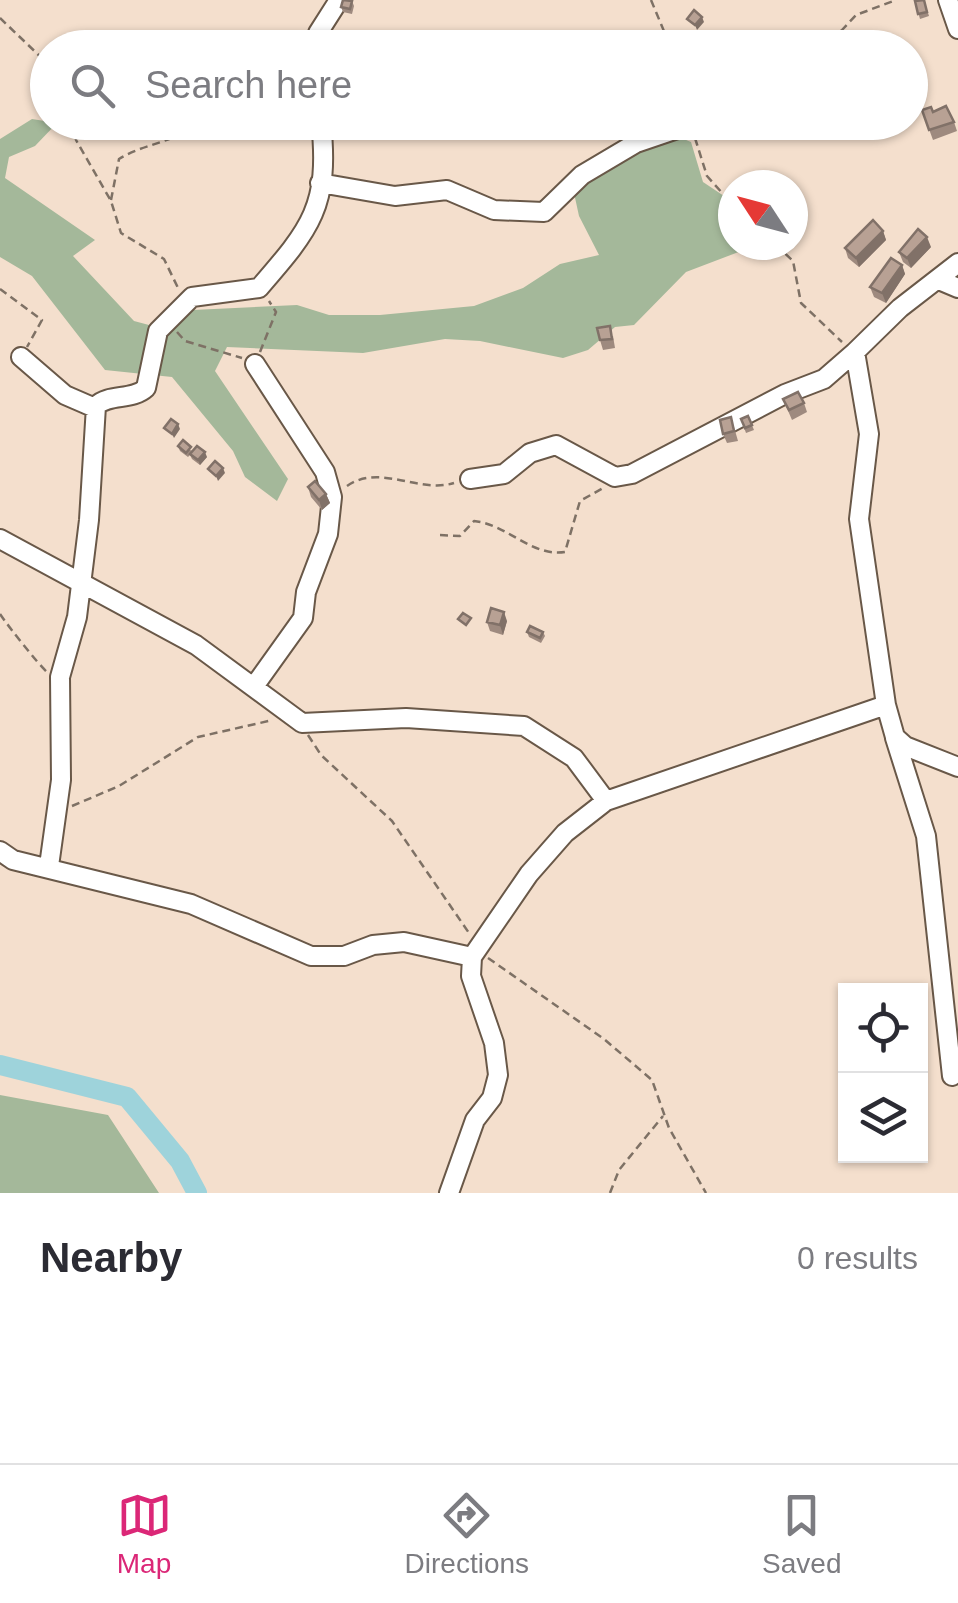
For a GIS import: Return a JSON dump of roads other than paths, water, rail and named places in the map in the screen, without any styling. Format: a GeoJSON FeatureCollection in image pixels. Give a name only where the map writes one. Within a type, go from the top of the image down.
{"type":"FeatureCollection","features":[{"type":"Feature","properties":{"kind":"street"},"geometry":{"type":"LineString","coordinates":[[323,30],[339,0]]}},
{"type":"Feature","properties":{"kind":"street"},"geometry":{"type":"LineString","coordinates":[[948,0],[958,29]]}},
{"type":"Feature","properties":{"kind":"street"},"geometry":{"type":"LineString","coordinates":[[49,866],[56,812],[60,683],[77,617],[78,583],[89,520],[95,408],[102,400],[139,394],[146,388],[156,335],[192,297],[259,288],[305,235],[320,183],[321,140]]}},
{"type":"Feature","properties":{"kind":"street"},"geometry":{"type":"LineString","coordinates":[[320,183],[394,196],[448,190],[494,210],[544,212],[574,180],[642,140]]}},
{"type":"Feature","properties":{"kind":"street"},"geometry":{"type":"LineString","coordinates":[[470,479],[504,474],[530,453],[556,444],[615,477],[649,467],[722,426],[824,379],[900,308],[958,263]]}},
{"type":"Feature","properties":{"kind":"street"},"geometry":{"type":"LineString","coordinates":[[939,280],[958,288]]}},
{"type":"Feature","properties":{"kind":"street"},"geometry":{"type":"LineString","coordinates":[[855,352],[869,434],[860,536],[886,705],[926,836],[952,1076]]}},
{"type":"Feature","properties":{"kind":"street"},"geometry":{"type":"LineString","coordinates":[[21,357],[65,395],[95,408]]}},
{"type":"Feature","properties":{"kind":"street"},"geometry":{"type":"LineString","coordinates":[[255,685],[303,618],[306,592],[328,534],[332,493],[325,472],[256,364]]}},
{"type":"Feature","properties":{"kind":"street"},"geometry":{"type":"LineString","coordinates":[[0,539],[150,618],[255,685],[302,723],[406,718],[524,726],[574,758],[606,801]]}},
{"type":"Feature","properties":{"kind":"street"},"geometry":{"type":"LineString","coordinates":[[449,1193],[470,1134],[492,1098],[498,1075],[494,1042],[471,976],[475,954],[529,874],[565,833],[606,801],[886,705]]}},
{"type":"Feature","properties":{"kind":"street"},"geometry":{"type":"LineString","coordinates":[[895,737],[905,746],[958,767]]}},
{"type":"Feature","properties":{"kind":"street"},"geometry":{"type":"LineString","coordinates":[[0,851],[13,860],[190,904],[311,956],[344,956],[373,945],[404,942],[475,954]]}},
{"type":"Feature","properties":{"kind":"waterway"},"geometry":{"type":"LineString","coordinates":[[0,1065],[127,1097],[180,1161],[197,1193]]}}]}
